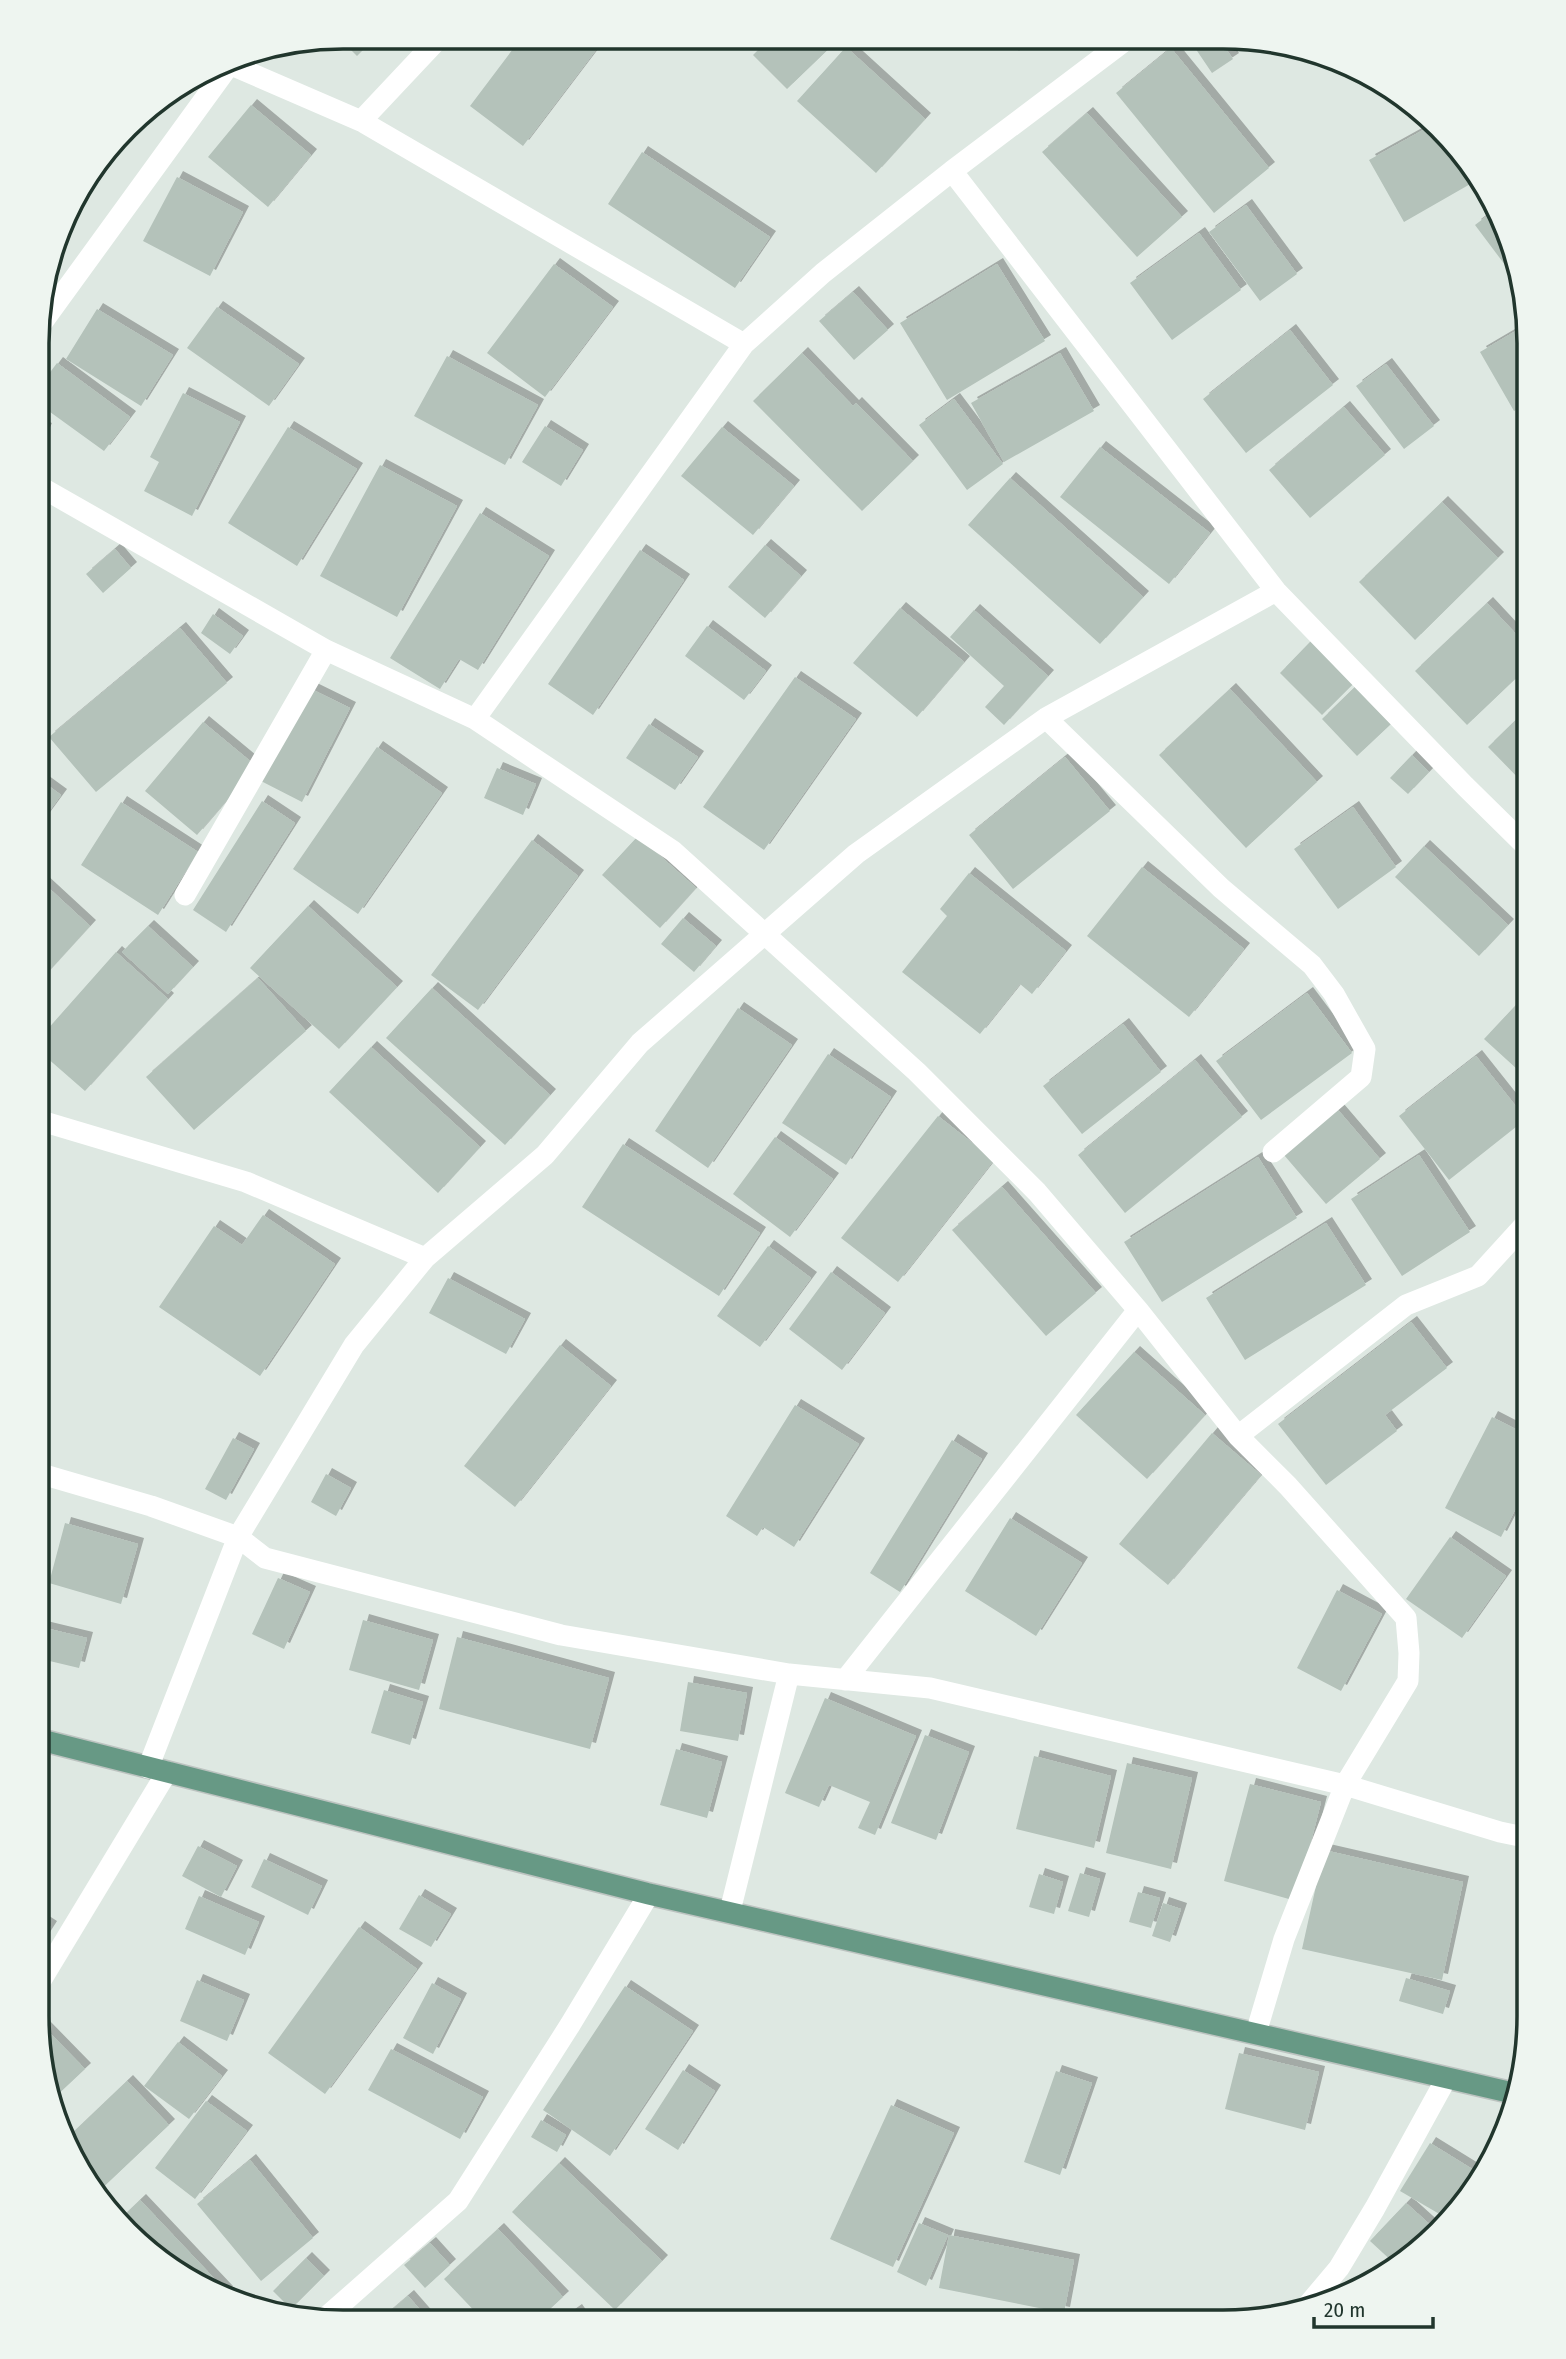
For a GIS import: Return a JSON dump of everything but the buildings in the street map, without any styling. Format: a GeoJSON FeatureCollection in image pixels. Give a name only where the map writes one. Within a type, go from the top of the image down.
{"type":"FeatureCollection","features":[{"type":"Feature","properties":{"kind":"main road"},"geometry":{"type":"LineString","coordinates":[[49,1742],[649,1894],[1507,2092]]}},
{"type":"Feature","properties":{"kind":"street"},"geometry":{"type":"LineString","coordinates":[[361,121],[429,49]]}},
{"type":"Feature","properties":{"kind":"street"},"geometry":{"type":"LineString","coordinates":[[475,719],[744,344],[823,273],[1114,49]]}},
{"type":"Feature","properties":{"kind":"street"},"geometry":{"type":"LineString","coordinates":[[239,68],[361,121],[744,344]]}},
{"type":"Feature","properties":{"kind":"street"},"geometry":{"type":"LineString","coordinates":[[51,310],[218,76]]}},
{"type":"Feature","properties":{"kind":"street"},"geometry":{"type":"LineString","coordinates":[[952,172],[1276,591],[1517,837]]}},
{"type":"Feature","properties":{"kind":"street"},"geometry":{"type":"LineString","coordinates":[[49,492],[326,650],[475,719],[673,851],[917,1072],[1037,1192],[1138,1310],[1238,1436],[1288,1486],[1406,1618],[1408,1681],[1345,1785],[1284,1939],[1256,2033]]}},
{"type":"Feature","properties":{"kind":"street"},"geometry":{"type":"LineString","coordinates":[[49,1965],[158,1770],[238,1536],[354,1345],[425,1258],[545,1155],[640,1043],[856,854],[1046,718],[1276,591]]}},
{"type":"Feature","properties":{"kind":"street"},"geometry":{"type":"LineString","coordinates":[[185,895],[326,650]]}},
{"type":"Feature","properties":{"kind":"street"},"geometry":{"type":"LineString","coordinates":[[1046,718],[1221,888],[1312,965],[1334,994],[1365,1049],[1361,1077],[1273,1152]]}},
{"type":"Feature","properties":{"kind":"street"},"geometry":{"type":"LineString","coordinates":[[49,1123],[246,1182],[425,1258]]}},
{"type":"Feature","properties":{"kind":"street"},"geometry":{"type":"LineString","coordinates":[[1238,1436],[1406,1305],[1478,1276],[1517,1233]]}},
{"type":"Feature","properties":{"kind":"street"},"geometry":{"type":"LineString","coordinates":[[845,1680],[1138,1310]]}},
{"type":"Feature","properties":{"kind":"street"},"geometry":{"type":"LineString","coordinates":[[49,1476],[151,1506],[238,1536],[265,1558],[561,1635],[789,1674],[930,1688],[1345,1785],[1517,1836]]}},
{"type":"Feature","properties":{"kind":"street"},"geometry":{"type":"LineString","coordinates":[[730,1912],[789,1674]]}},
{"type":"Feature","properties":{"kind":"street"},"geometry":{"type":"LineString","coordinates":[[335,2310],[458,2201],[570,2025],[649,1894]]}},
{"type":"Feature","properties":{"kind":"street"},"geometry":{"type":"LineString","coordinates":[[1316,2295],[1339,2268],[1446,2079]]}}]}
